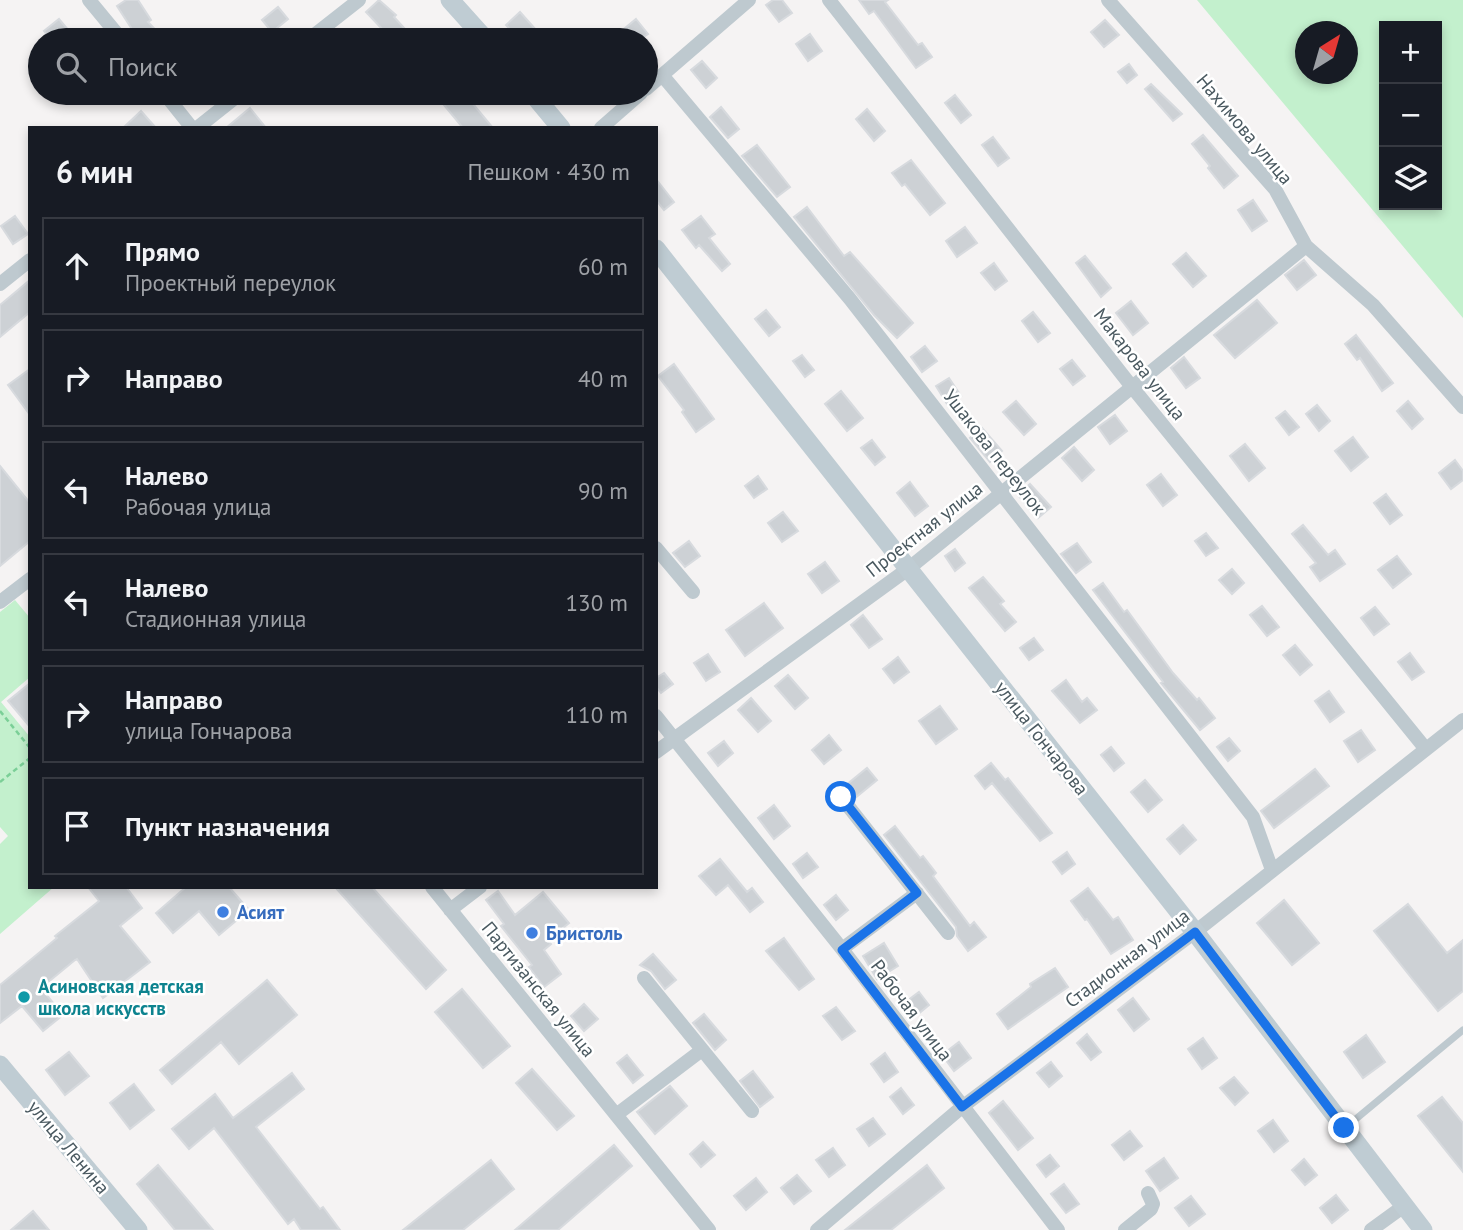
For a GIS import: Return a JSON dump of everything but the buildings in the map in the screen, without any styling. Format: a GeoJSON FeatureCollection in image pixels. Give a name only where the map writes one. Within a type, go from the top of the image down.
{"type":"FeatureCollection","features":[{"type":"Feature","properties":{"kind":"street"},"geometry":{"type":"LineString","coordinates":[[89,0],[111,28]]}},
{"type":"Feature","properties":{"kind":"street"},"geometry":{"type":"LineString","coordinates":[[323,28],[359,0]]}},
{"type":"Feature","properties":{"kind":"street"},"geometry":{"type":"LineString","coordinates":[[450,0],[475,28]]}},
{"type":"Feature","properties":{"kind":"street"},"geometry":{"type":"LineString","coordinates":[[658,78],[749,0]]}},
{"type":"Feature","properties":{"kind":"street","name":"Макарова улица"},"geometry":{"type":"LineString","coordinates":[[829,0],[1132,387],[1425,748]]}},
{"type":"Feature","properties":{"kind":"street","name":"Нахимова улица"},"geometry":{"type":"LineString","coordinates":[[1108,0],[1275,189],[1306,246],[1373,305],[1463,407]]}},
{"type":"Feature","properties":{"kind":"street","name":"Ушакова переулок"},"geometry":{"type":"LineString","coordinates":[[662,75],[850,299],[1253,817],[1272,870]]}},
{"type":"Feature","properties":{"kind":"street"},"geometry":{"type":"LineString","coordinates":[[174,105],[192,126]]}},
{"type":"Feature","properties":{"kind":"street"},"geometry":{"type":"LineString","coordinates":[[197,126],[225,105]]}},
{"type":"Feature","properties":{"kind":"street"},"geometry":{"type":"LineString","coordinates":[[542,105],[559,126]]}},
{"type":"Feature","properties":{"kind":"street"},"geometry":{"type":"LineString","coordinates":[[603,126],[627,105]]}},
{"type":"Feature","properties":{"kind":"street","name":"Проектная улица"},"geometry":{"type":"LineString","coordinates":[[658,751],[908,569],[1306,246]]}},
{"type":"Feature","properties":{"kind":"street","name":"улица Гончарова"},"geometry":{"type":"LineString","coordinates":[[658,253],[1195,932],[1423,1230]]}},
{"type":"Feature","properties":{"kind":"street"},"geometry":{"type":"LineString","coordinates":[[1,281],[28,261]]}},
{"type":"Feature","properties":{"kind":"street"},"geometry":{"type":"LineString","coordinates":[[658,550],[693,592]]}},
{"type":"Feature","properties":{"kind":"street"},"geometry":{"type":"LineString","coordinates":[[0,602],[28,581]]}},
{"type":"Feature","properties":{"kind":"street","name":"Рабочая улица"},"geometry":{"type":"LineString","coordinates":[[658,719],[842,950],[1058,1230]]}},
{"type":"Feature","properties":{"kind":"street","name":"Стадионная улица"},"geometry":{"type":"LineString","coordinates":[[817,1230],[962,1107],[1195,932],[1463,720]]}},
{"type":"Feature","properties":{"kind":"street"},"geometry":{"type":"LineString","coordinates":[[841,797],[948,933]]}},
{"type":"Feature","properties":{"kind":"street","name":"Партизанская улица"},"geometry":{"type":"LineString","coordinates":[[434,889],[709,1230]]}},
{"type":"Feature","properties":{"kind":"street"},"geometry":{"type":"LineString","coordinates":[[450,910],[477,889]]}},
{"type":"Feature","properties":{"kind":"street"},"geometry":{"type":"LineString","coordinates":[[842,950],[917,893]]}},
{"type":"Feature","properties":{"kind":"street"},"geometry":{"type":"LineString","coordinates":[[644,978],[752,1111]]}},
{"type":"Feature","properties":{"kind":"street"},"geometry":{"type":"LineString","coordinates":[[616,1115],[702,1050]]}},
{"type":"Feature","properties":{"kind":"street","name":"улица Ленина"},"geometry":{"type":"LineString","coordinates":[[0,1065],[138,1230]]}},
{"type":"Feature","properties":{"kind":"street"},"geometry":{"type":"LineString","coordinates":[[1125,1230],[1151,1209],[1152,1198],[1148,1193]]}},
{"type":"Feature","properties":{"kind":"street"},"geometry":{"type":"LineString","coordinates":[[1371,1230],[1404,1206]]}},
{"type":"Feature","properties":{"kind":"lane"},"geometry":{"type":"LineString","coordinates":[[1344,1128],[1463,1030]]}},
{"type":"Feature","properties":{"kind":"path"},"geometry":{"type":"LineString","coordinates":[[0,711],[28,746]]}},
{"type":"Feature","properties":{"kind":"path"},"geometry":{"type":"LineString","coordinates":[[0,782],[28,760]]}},
{"type":"Feature","properties":{"kind":"green space"},"geometry":{"type":"Polygon","coordinates":[[[1197,0],[1463,0],[1463,318],[1197,0]]]}},
{"type":"Feature","properties":{"kind":"green space"},"geometry":{"type":"Polygon","coordinates":[[[15,600],[28,616],[28,679],[1,702],[28,735],[28,889],[52,889],[0,934],[0,844],[8,836],[0,827],[0,612],[15,600]]]}},
{"type":"Feature","properties":{"kind":"place","name":"Асият"},"geometry":{"type":"Point","coordinates":[223,912]}},
{"type":"Feature","properties":{"kind":"place","name":"Бристоль"},"geometry":{"type":"Point","coordinates":[532,933]}},
{"type":"Feature","properties":{"kind":"place","name":"Асиновская детская школа искусств"},"geometry":{"type":"Point","coordinates":[24,997]}},
{"type":"Feature","properties":{"kind":"route"},"geometry":{"type":"LineString","coordinates":[[841,797],[917,893],[842,950],[962,1107],[1195,932],[1344,1128]]}}]}
